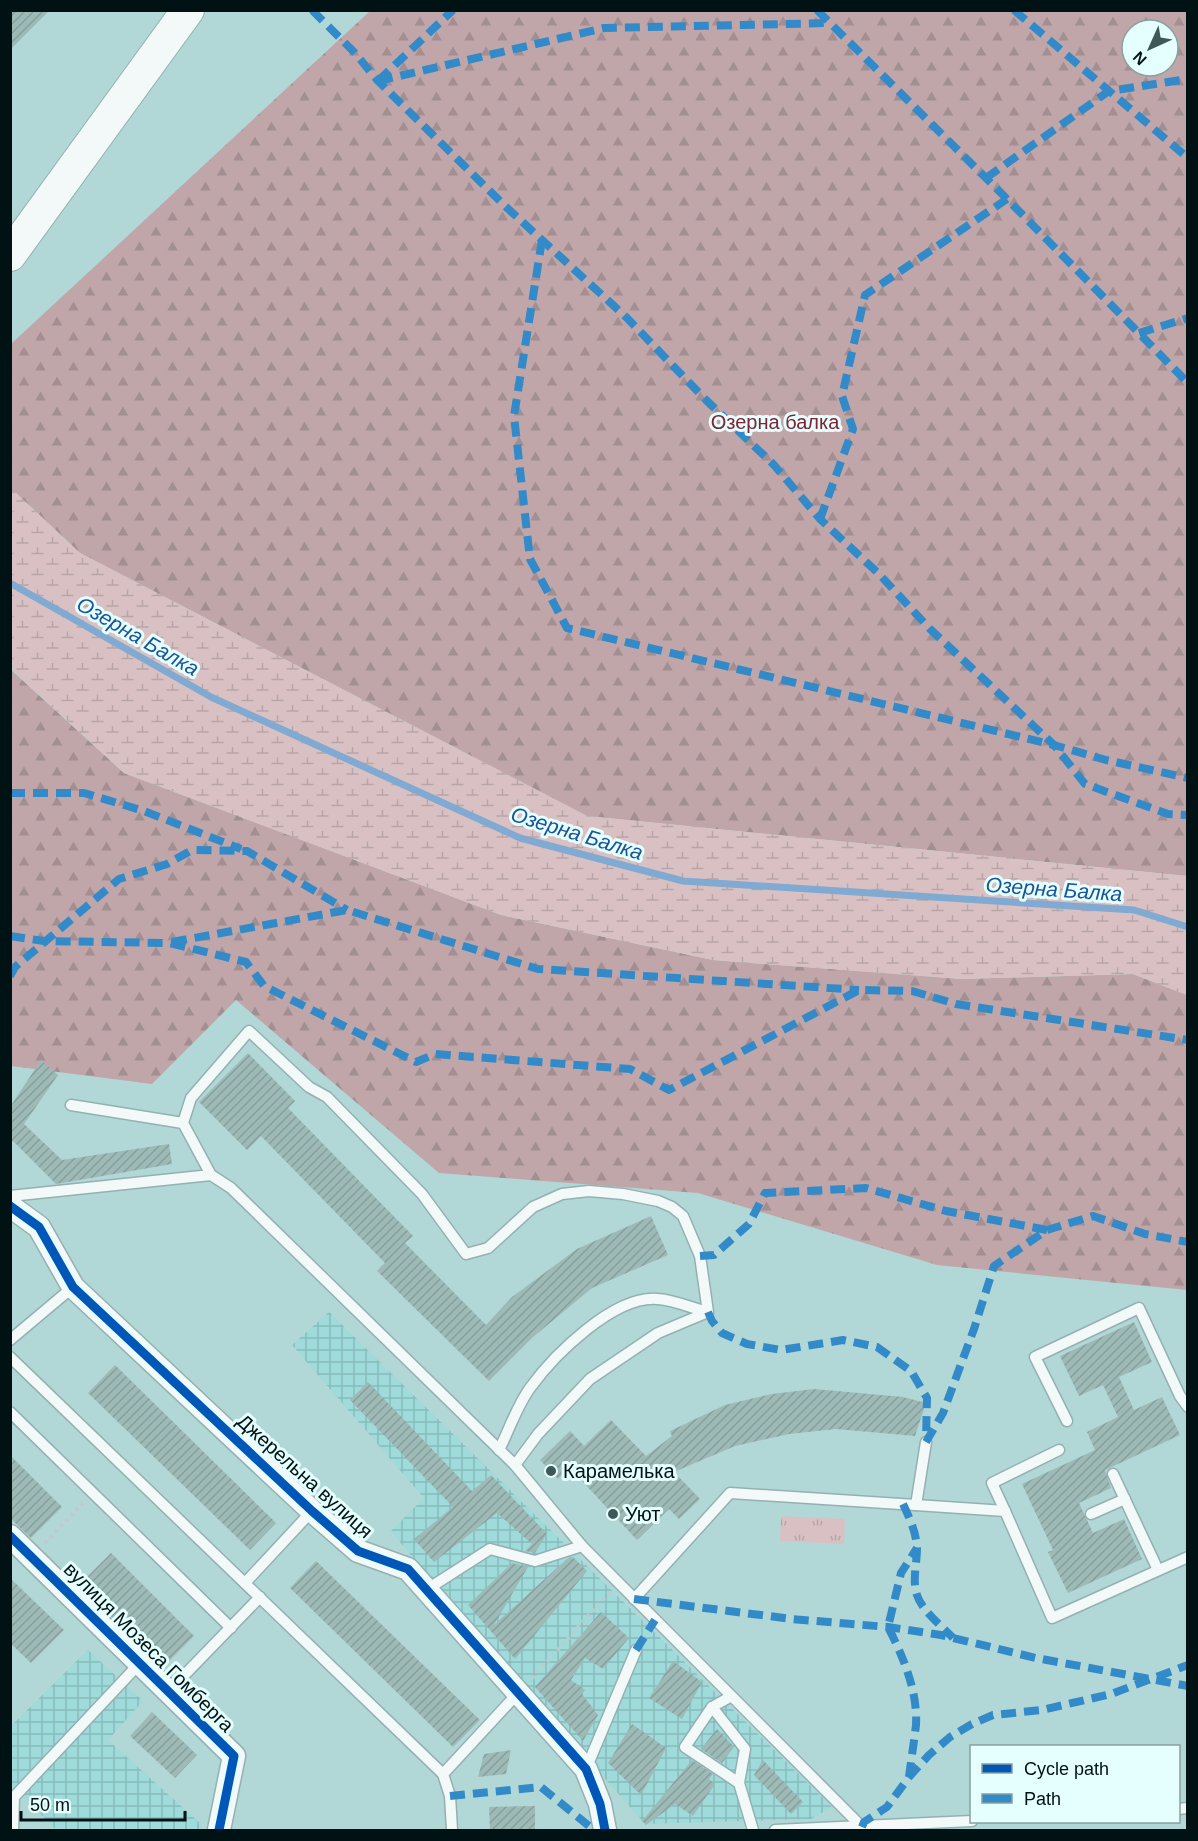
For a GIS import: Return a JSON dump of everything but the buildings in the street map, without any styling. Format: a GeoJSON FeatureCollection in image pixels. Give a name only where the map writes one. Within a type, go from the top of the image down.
{"type":"FeatureCollection","features":[{"type":"Feature","properties":{"kind":"main road"},"geometry":{"type":"LineString","coordinates":[[10,255],[188,10]]}},
{"type":"Feature","properties":{"kind":"street","name":"Джерельна вулиця"},"geometry":{"type":"LineString","coordinates":[[10,1206],[39,1227],[73,1287],[312,1511],[358,1551],[408,1569],[586,1769],[600,1804],[605,1830]]}},
{"type":"Feature","properties":{"kind":"street","name":"вулиця Мозеса Гомберга"},"geometry":{"type":"LineString","coordinates":[[10,1536],[234,1756],[219,1830]]}},
{"type":"Feature","properties":{"kind":"lane"},"geometry":{"type":"LineString","coordinates":[[708,1312],[700,1256],[683,1216],[672,1207],[658,1201],[600,1192],[562,1194],[533,1207],[488,1248],[466,1254],[422,1194],[327,1097],[309,1087],[249,1031],[191,1098],[183,1123],[211,1175],[231,1188],[515,1465],[582,1546],[863,1829]]}},
{"type":"Feature","properties":{"kind":"lane"},"geometry":{"type":"LineString","coordinates":[[71,1105],[183,1123]]}},
{"type":"Feature","properties":{"kind":"lane"},"geometry":{"type":"LineString","coordinates":[[10,1197],[211,1175]]}},
{"type":"Feature","properties":{"kind":"lane"},"geometry":{"type":"LineString","coordinates":[[10,1340],[73,1287]]}},
{"type":"Feature","properties":{"kind":"lane"},"geometry":{"type":"LineString","coordinates":[[499,1450],[528,1389],[562,1349],[599,1320],[631,1302],[657,1299],[708,1312]]}},
{"type":"Feature","properties":{"kind":"lane"},"geometry":{"type":"LineString","coordinates":[[1067,1421],[1035,1357],[1140,1308],[1180,1396],[1188,1407]]}},
{"type":"Feature","properties":{"kind":"lane"},"geometry":{"type":"LineString","coordinates":[[515,1465],[538,1434],[590,1380],[658,1333],[708,1312]]}},
{"type":"Feature","properties":{"kind":"lane"},"geometry":{"type":"LineString","coordinates":[[10,1358],[443,1774],[450,1796],[452,1830]]}},
{"type":"Feature","properties":{"kind":"lane"},"geometry":{"type":"LineString","coordinates":[[10,1413],[231,1628]]}},
{"type":"Feature","properties":{"kind":"lane"},"geometry":{"type":"LineString","coordinates":[[916,1505],[926,1442]]}},
{"type":"Feature","properties":{"kind":"lane"},"geometry":{"type":"LineString","coordinates":[[1059,1450],[992,1483],[1052,1618],[1188,1557]]}},
{"type":"Feature","properties":{"kind":"lane"},"geometry":{"type":"LineString","coordinates":[[1113,1474],[1158,1570]]}},
{"type":"Feature","properties":{"kind":"lane"},"geometry":{"type":"LineString","coordinates":[[634,1599],[730,1493],[1005,1511]]}},
{"type":"Feature","properties":{"kind":"lane"},"geometry":{"type":"LineString","coordinates":[[1091,1514],[1125,1499]]}},
{"type":"Feature","properties":{"kind":"lane"},"geometry":{"type":"LineString","coordinates":[[245,1583],[312,1511]]}},
{"type":"Feature","properties":{"kind":"lane"},"geometry":{"type":"LineString","coordinates":[[426,1590],[490,1549],[535,1562],[582,1546]]}},
{"type":"Feature","properties":{"kind":"lane"},"geometry":{"type":"LineString","coordinates":[[168,1692],[260,1598]]}},
{"type":"Feature","properties":{"kind":"lane"},"geometry":{"type":"LineString","coordinates":[[586,1769],[636,1650]]}},
{"type":"Feature","properties":{"kind":"lane"},"geometry":{"type":"LineString","coordinates":[[13,1830],[14,1797],[139,1664]]}},
{"type":"Feature","properties":{"kind":"lane"},"geometry":{"type":"LineString","coordinates":[[443,1774],[519,1692]]}},
{"type":"Feature","properties":{"kind":"lane"},"geometry":{"type":"LineString","coordinates":[[730,1696],[712,1707],[685,1747],[739,1783]]}},
{"type":"Feature","properties":{"kind":"lane"},"geometry":{"type":"LineString","coordinates":[[712,1707],[745,1749],[739,1783],[753,1830]]}},
{"type":"Feature","properties":{"kind":"lane"},"geometry":{"type":"LineString","coordinates":[[775,1830],[863,1829],[970,1821]]}},
{"type":"Feature","properties":{"kind":"path"},"geometry":{"type":"LineString","coordinates":[[32,1557],[93,1493]]}},
{"type":"Feature","properties":{"kind":"path"},"geometry":{"type":"LineString","coordinates":[[519,1692],[618,1583]]}},
{"type":"Feature","properties":{"kind":"path"},"geometry":{"type":"LineString","coordinates":[[1181,1830],[1188,1830]]}},
{"type":"Feature","properties":{"kind":"shaded area"},"geometry":{"type":"Polygon","coordinates":[[[329,1312],[832,1807],[811,1819],[645,1824],[448,1601],[391,1531],[424,1498],[292,1345],[329,1312]]]}},
{"type":"Feature","properties":{"kind":"shaded area"},"geometry":{"type":"Polygon","coordinates":[[[88,1650],[143,1701],[108,1740],[201,1824],[200,1830],[56,1830],[11,1784],[11,1726],[88,1650]]]}},
{"type":"Feature","properties":{"kind":"green space","name":"Озерна балка"},"geometry":{"type":"Polygon","coordinates":[[[370,11],[1187,11],[1187,876],[587,816],[80,553],[16,493],[11,494],[11,344],[370,11]]]}},
{"type":"Feature","properties":{"kind":"green space"},"geometry":{"type":"Polygon","coordinates":[[[16,493],[80,553],[587,816],[1187,876],[1187,995],[1133,974],[962,979],[713,960],[501,915],[124,773],[11,669],[10,494],[16,493]]]}},
{"type":"Feature","properties":{"kind":"green space"},"geometry":{"type":"Polygon","coordinates":[[[10,669],[124,773],[501,915],[713,960],[962,979],[1133,974],[1187,995],[1187,1290],[937,1265],[698,1193],[439,1173],[236,1000],[152,1084],[11,1066],[10,669]]]}},
{"type":"Feature","properties":{"kind":"green space"},"geometry":{"type":"Polygon","coordinates":[[[781,1516],[845,1519],[844,1544],[780,1541],[781,1516]]]}},
{"type":"Feature","properties":{"kind":"waterway","name":"Озерна Балка"},"geometry":{"type":"LineString","coordinates":[[10,583],[211,697],[520,838],[683,881],[1134,910],[1188,927]]}},
{"type":"Feature","properties":{"kind":"marked path"},"geometry":{"type":"LineString","coordinates":[[312,10],[355,53],[378,81],[505,206],[626,317],[706,400],[774,465],[820,519],[879,574],[930,629],[1054,745],[1085,784],[1168,814],[1188,815]]}},
{"type":"Feature","properties":{"kind":"marked path"},"geometry":{"type":"LineString","coordinates":[[378,81],[453,10]]}},
{"type":"Feature","properties":{"kind":"marked path"},"geometry":{"type":"LineString","coordinates":[[817,10],[1188,383]]}},
{"type":"Feature","properties":{"kind":"marked path"},"geometry":{"type":"LineString","coordinates":[[1014,10],[1188,158]]}},
{"type":"Feature","properties":{"kind":"marked path"},"geometry":{"type":"LineString","coordinates":[[378,81],[604,28],[829,23]]}},
{"type":"Feature","properties":{"kind":"marked path"},"geometry":{"type":"LineString","coordinates":[[986,178],[1109,91],[1188,79]]}},
{"type":"Feature","properties":{"kind":"marked path"},"geometry":{"type":"LineString","coordinates":[[820,519],[853,429],[842,396],[865,295],[1007,199]]}},
{"type":"Feature","properties":{"kind":"marked path"},"geometry":{"type":"LineString","coordinates":[[542,240],[514,416],[530,559],[567,628],[1188,778]]}},
{"type":"Feature","properties":{"kind":"marked path"},"geometry":{"type":"LineString","coordinates":[[1139,333],[1188,318]]}},
{"type":"Feature","properties":{"kind":"marked path"},"geometry":{"type":"LineString","coordinates":[[10,793],[84,793],[144,811],[241,849]]}},
{"type":"Feature","properties":{"kind":"marked path"},"geometry":{"type":"LineString","coordinates":[[10,976],[15,967],[119,879],[167,864],[192,850],[247,851],[347,910]]}},
{"type":"Feature","properties":{"kind":"marked path"},"geometry":{"type":"LineString","coordinates":[[172,942],[347,910],[538,969],[859,990]]}},
{"type":"Feature","properties":{"kind":"marked path"},"geometry":{"type":"LineString","coordinates":[[10,936],[44,941],[169,943],[246,962],[264,986],[416,1062],[435,1054],[630,1069],[669,1090],[859,990],[912,991],[956,1004],[1188,1040]]}},
{"type":"Feature","properties":{"kind":"marked path"},"geometry":{"type":"LineString","coordinates":[[700,1256],[714,1255],[749,1224],[765,1193],[866,1188],[946,1211],[1047,1230]]}},
{"type":"Feature","properties":{"kind":"marked path"},"geometry":{"type":"LineString","coordinates":[[926,1442],[943,1413],[994,1266],[1047,1230],[1093,1216],[1145,1234],[1188,1242]]}},
{"type":"Feature","properties":{"kind":"marked path"},"geometry":{"type":"LineString","coordinates":[[708,1312],[722,1333],[747,1344],[781,1350],[843,1340],[877,1347],[911,1371],[927,1398],[926,1439]]}},
{"type":"Feature","properties":{"kind":"marked path"},"geometry":{"type":"LineString","coordinates":[[903,1504],[916,1542],[917,1595],[928,1612],[953,1638]]}},
{"type":"Feature","properties":{"kind":"marked path"},"geometry":{"type":"LineString","coordinates":[[909,1777],[916,1725],[915,1700],[904,1662],[888,1627],[901,1573],[917,1548]]}},
{"type":"Feature","properties":{"kind":"marked path"},"geometry":{"type":"LineString","coordinates":[[634,1599],[941,1635],[1036,1658],[1188,1686]]}},
{"type":"Feature","properties":{"kind":"marked path"},"geometry":{"type":"LineString","coordinates":[[636,1650],[655,1620]]}},
{"type":"Feature","properties":{"kind":"marked path"},"geometry":{"type":"LineString","coordinates":[[862,1827],[864,1822],[887,1807],[929,1755],[950,1737],[972,1724],[993,1715],[1042,1710],[1111,1694],[1188,1665]]}},
{"type":"Feature","properties":{"kind":"marked path"},"geometry":{"type":"LineString","coordinates":[[450,1796],[541,1787],[594,1830]]}},
{"type":"Feature","properties":{"kind":"cycle path"},"geometry":{"type":"LineString","coordinates":[[10,1206],[39,1227],[73,1287],[312,1511],[358,1551],[408,1569],[586,1769],[600,1804],[605,1830]]}},
{"type":"Feature","properties":{"kind":"cycle path"},"geometry":{"type":"LineString","coordinates":[[10,1536],[234,1756],[219,1830]]}},
{"type":"Feature","properties":{"kind":"place","name":"Карамелька"},"geometry":{"type":"Point","coordinates":[551,1471]}},
{"type":"Feature","properties":{"kind":"place","name":"Уют"},"geometry":{"type":"Point","coordinates":[613,1514]}}]}
